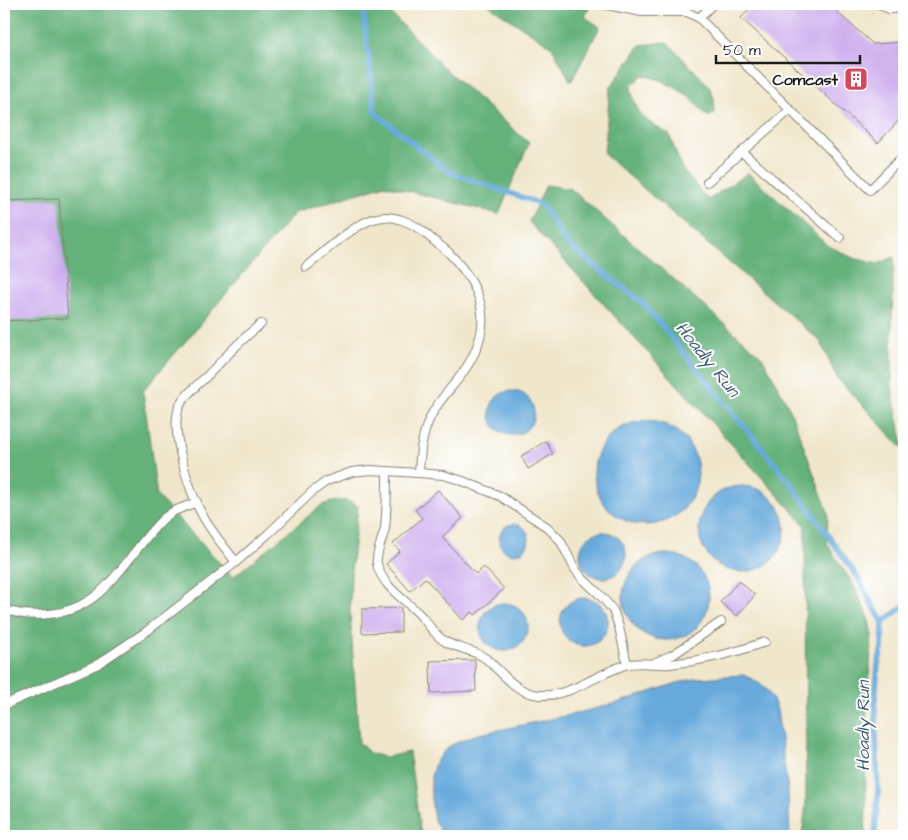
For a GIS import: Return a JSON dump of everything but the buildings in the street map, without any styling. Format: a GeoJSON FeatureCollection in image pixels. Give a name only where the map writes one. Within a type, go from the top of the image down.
{"type":"FeatureCollection","features":[{"type":"Feature","properties":{"kind":"lane"},"geometry":{"type":"LineString","coordinates":[[602,4],[642,12],[687,12],[698,18],[870,190],[904,155]]}},
{"type":"Feature","properties":{"kind":"lane"},"geometry":{"type":"LineString","coordinates":[[698,18],[712,4]]}},
{"type":"Feature","properties":{"kind":"lane"},"geometry":{"type":"LineString","coordinates":[[880,4],[892,9],[898,9],[904,5]]}},
{"type":"Feature","properties":{"kind":"lane"},"geometry":{"type":"LineString","coordinates":[[707,182],[790,110]]}},
{"type":"Feature","properties":{"kind":"lane"},"geometry":{"type":"LineString","coordinates":[[742,152],[840,238]]}},
{"type":"Feature","properties":{"kind":"lane"},"geometry":{"type":"LineString","coordinates":[[306,267],[361,225],[377,218],[393,217],[419,228],[448,252],[473,283],[480,299],[481,340],[464,372],[438,402],[431,415],[421,447],[419,473]]}},
{"type":"Feature","properties":{"kind":"lane"},"geometry":{"type":"LineString","coordinates":[[236,562],[204,518],[197,502],[184,467],[178,442],[177,425],[180,406],[187,396],[241,340],[261,324]]}},
{"type":"Feature","properties":{"kind":"lane"},"geometry":{"type":"LineString","coordinates":[[387,471],[385,527],[377,563],[381,573],[390,587],[418,613],[436,636],[486,658],[506,680],[522,690],[539,695],[569,690],[627,664],[686,662],[733,652],[765,642]]}},
{"type":"Feature","properties":{"kind":"lane"},"geometry":{"type":"LineString","coordinates":[[4,705],[98,664],[147,631],[236,562],[313,491],[327,481],[352,472],[387,471],[443,475],[500,496],[547,527],[560,540],[582,578],[613,610],[622,635],[627,664]]}},
{"type":"Feature","properties":{"kind":"lane"},"geometry":{"type":"LineString","coordinates":[[4,609],[25,615],[37,615],[70,611],[86,604],[110,583],[164,518],[174,511],[197,502]]}},
{"type":"Feature","properties":{"kind":"lane"},"geometry":{"type":"LineString","coordinates":[[652,664],[674,654],[721,622]]}},
{"type":"Feature","properties":{"kind":"green space"},"geometry":{"type":"Polygon","coordinates":[[[4,4],[382,4],[447,71],[529,143],[499,214],[385,185],[295,213],[143,391],[157,496],[233,577],[322,505],[341,501],[358,506],[351,572],[350,613],[359,743],[371,754],[387,757],[409,752],[420,829],[425,836],[4,836],[4,4]]]}},
{"type":"Feature","properties":{"kind":"green space"},"geometry":{"type":"Polygon","coordinates":[[[487,4],[591,4],[585,17],[600,27],[571,82],[552,47],[487,4]]]}},
{"type":"Feature","properties":{"kind":"green space"},"geometry":{"type":"Polygon","coordinates":[[[667,42],[709,86],[714,99],[715,113],[708,117],[688,95],[661,80],[643,75],[631,86],[635,103],[648,121],[669,134],[682,169],[708,200],[748,173],[827,245],[853,258],[878,264],[894,257],[892,389],[904,450],[837,378],[820,341],[604,154],[610,88],[640,45],[667,42]]]}},
{"type":"Feature","properties":{"kind":"green space"},"geometry":{"type":"Polygon","coordinates":[[[546,185],[571,189],[762,357],[790,409],[828,512],[827,544],[856,589],[869,621],[872,634],[865,740],[865,836],[802,836],[806,803],[805,525],[529,222],[546,185]]]}},
{"type":"Feature","properties":{"kind":"water"},"geometry":{"type":"Polygon","coordinates":[[[512,391],[524,395],[530,401],[534,413],[530,425],[524,431],[512,435],[500,431],[494,425],[490,413],[494,401],[500,395],[512,391]]]}},
{"type":"Feature","properties":{"kind":"water"},"geometry":{"type":"Polygon","coordinates":[[[646,421],[666,425],[675,429],[683,436],[690,444],[694,453],[698,473],[694,493],[690,502],[683,510],[675,517],[666,521],[646,525],[626,521],[617,517],[609,510],[602,502],[598,493],[594,473],[598,453],[602,444],[609,436],[617,429],[626,425],[646,421]]]}},
{"type":"Feature","properties":{"kind":"water"},"geometry":{"type":"Polygon","coordinates":[[[742,486],[758,490],[772,499],[781,513],[785,529],[781,545],[772,559],[758,568],[742,572],[726,568],[712,559],[703,545],[699,529],[703,513],[712,499],[726,490],[742,486]]]}},
{"type":"Feature","properties":{"kind":"water"},"geometry":{"type":"Polygon","coordinates":[[[514,524],[525,528],[529,539],[525,550],[514,554],[503,550],[499,539],[503,528],[514,524]]]}},
{"type":"Feature","properties":{"kind":"water"},"geometry":{"type":"Polygon","coordinates":[[[608,532],[620,538],[625,546],[625,564],[620,572],[612,577],[598,578],[586,572],[581,564],[580,550],[586,538],[594,533],[608,532]]]}},
{"type":"Feature","properties":{"kind":"water"},"geometry":{"type":"Polygon","coordinates":[[[666,554],[682,557],[690,561],[702,573],[706,581],[709,597],[706,613],[702,621],[690,633],[682,637],[666,640],[650,637],[642,633],[630,621],[626,613],[623,597],[626,581],[630,573],[642,561],[650,557],[666,554]]]}},
{"type":"Feature","properties":{"kind":"water"},"geometry":{"type":"Polygon","coordinates":[[[579,598],[589,598],[601,605],[608,617],[608,627],[601,639],[589,646],[579,646],[571,642],[564,635],[560,627],[560,617],[564,609],[571,602],[579,598]]]}},
{"type":"Feature","properties":{"kind":"water"},"geometry":{"type":"Polygon","coordinates":[[[504,603],[513,605],[521,610],[526,618],[528,627],[526,636],[521,644],[513,649],[504,651],[495,649],[487,644],[482,636],[480,627],[482,618],[487,610],[495,605],[504,603]]]}},
{"type":"Feature","properties":{"kind":"water"},"geometry":{"type":"Polygon","coordinates":[[[743,675],[755,681],[768,692],[777,710],[788,791],[790,836],[447,836],[441,832],[434,820],[431,776],[435,763],[451,745],[475,735],[617,703],[677,683],[699,678],[743,675]]]}},
{"type":"Feature","properties":{"kind":"waterway","name":"Hoadly Run"},"geometry":{"type":"LineString","coordinates":[[361,4],[375,113],[449,172],[541,204],[567,244],[643,303],[792,485],[859,579],[883,622],[882,649],[878,664],[875,700],[878,793],[875,836]]}},
{"type":"Feature","properties":{"kind":"waterway"},"geometry":{"type":"LineString","coordinates":[[883,622],[904,606]]}},
{"type":"Feature","properties":{"kind":"place","name":"Comcast"},"geometry":{"type":"Point","coordinates":[856,79]}}]}
